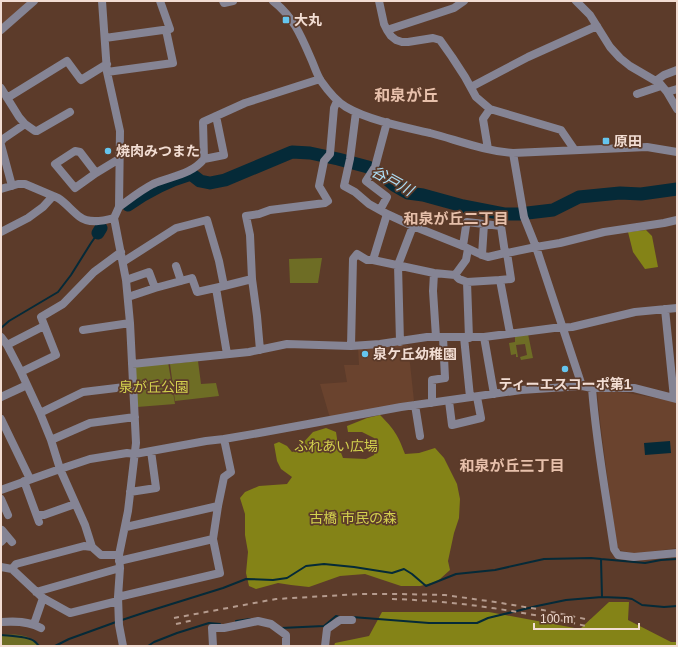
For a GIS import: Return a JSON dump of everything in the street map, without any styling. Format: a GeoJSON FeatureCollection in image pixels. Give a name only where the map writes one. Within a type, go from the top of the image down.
{"type":"FeatureCollection","features":[{"type":"Feature","properties":{"kind":"street"},"geometry":{"type":"LineString","coordinates":[[1,30],[34,1]]}},
{"type":"Feature","properties":{"kind":"street"},"geometry":{"type":"LineString","coordinates":[[102,1],[107,68],[120,131],[118,207],[114,218],[128,297],[136,443],[126,527],[119,561],[119,625],[123,646]]}},
{"type":"Feature","properties":{"kind":"street"},"geometry":{"type":"LineString","coordinates":[[105,38],[170,29],[160,1]]}},
{"type":"Feature","properties":{"kind":"street"},"geometry":{"type":"LineString","coordinates":[[223,1],[224,3],[233,1]]}},
{"type":"Feature","properties":{"kind":"street"},"geometry":{"type":"LineString","coordinates":[[273,1],[286,12],[298,31],[320,79],[337,101],[356,112],[387,122],[502,152],[513,153],[647,146],[677,152]]}},
{"type":"Feature","properties":{"kind":"street"},"geometry":{"type":"LineString","coordinates":[[380,1],[386,30],[394,38],[402,42],[433,38],[440,40],[476,97],[490,109],[561,130],[574,149]]}},
{"type":"Feature","properties":{"kind":"street"},"geometry":{"type":"LineString","coordinates":[[386,30],[454,8],[464,1]]}},
{"type":"Feature","properties":{"kind":"street"},"geometry":{"type":"LineString","coordinates":[[576,1],[590,15],[610,47],[620,58],[662,86],[677,109]]}},
{"type":"Feature","properties":{"kind":"street"},"geometry":{"type":"LineString","coordinates":[[471,87],[528,57],[597,26]]}},
{"type":"Feature","properties":{"kind":"street"},"geometry":{"type":"LineString","coordinates":[[7,98],[67,61],[81,80],[107,68],[173,63],[166,30]]}},
{"type":"Feature","properties":{"kind":"street"},"geometry":{"type":"LineString","coordinates":[[662,86],[664,75],[677,70]]}},
{"type":"Feature","properties":{"kind":"street"},"geometry":{"type":"LineString","coordinates":[[204,159],[203,122],[245,103],[320,79]]}},
{"type":"Feature","properties":{"kind":"street"},"geometry":{"type":"LineString","coordinates":[[637,94],[662,86],[677,90]]}},
{"type":"Feature","properties":{"kind":"street"},"geometry":{"type":"LineString","coordinates":[[1,88],[19,117],[25,124],[35,131],[38,131],[70,112]]}},
{"type":"Feature","properties":{"kind":"street"},"geometry":{"type":"LineString","coordinates":[[260,350],[252,279],[250,235],[246,216],[259,214],[270,210],[325,203],[328,201],[319,186],[324,161],[330,154],[334,108],[337,101]]}},
{"type":"Feature","properties":{"kind":"street"},"geometry":{"type":"LineString","coordinates":[[488,149],[483,119],[490,109]]}},
{"type":"Feature","properties":{"kind":"street"},"geometry":{"type":"LineString","coordinates":[[356,112],[350,161],[344,186],[383,212],[482,256],[488,257],[560,243],[604,232],[677,220]]}},
{"type":"Feature","properties":{"kind":"street"},"geometry":{"type":"LineString","coordinates":[[118,207],[152,185],[189,172],[204,159],[224,155],[216,116]]}},
{"type":"Feature","properties":{"kind":"street"},"geometry":{"type":"LineString","coordinates":[[372,260],[387,197],[366,181],[373,169],[387,122]]}},
{"type":"Feature","properties":{"kind":"street"},"geometry":{"type":"LineString","coordinates":[[1,142],[25,124]]}},
{"type":"Feature","properties":{"kind":"street"},"geometry":{"type":"LineString","coordinates":[[1,149],[12,186]]}},
{"type":"Feature","properties":{"kind":"street"},"geometry":{"type":"LineString","coordinates":[[96,173],[80,152],[75,151],[55,164],[75,188],[119,159]]}},
{"type":"Feature","properties":{"kind":"street"},"geometry":{"type":"LineString","coordinates":[[513,153],[524,217],[536,247],[582,386]]}},
{"type":"Feature","properties":{"kind":"street"},"geometry":{"type":"LineString","coordinates":[[1,189],[25,184],[62,201],[82,218],[98,221],[114,218]]}},
{"type":"Feature","properties":{"kind":"street"},"geometry":{"type":"LineString","coordinates":[[1,232],[28,218],[43,207],[53,196]]}},
{"type":"Feature","properties":{"kind":"street"},"geometry":{"type":"LineString","coordinates":[[123,262],[176,228],[207,220],[219,261],[220,287],[227,354]]}},
{"type":"Feature","properties":{"kind":"street"},"geometry":{"type":"LineString","coordinates":[[351,346],[352,259],[357,254],[367,260],[434,273],[456,275],[459,279],[467,282],[511,279],[501,226],[467,222],[466,260],[456,275]]}},
{"type":"Feature","properties":{"kind":"street"},"geometry":{"type":"LineString","coordinates":[[482,256],[484,224]]}},
{"type":"Feature","properties":{"kind":"street"},"geometry":{"type":"LineString","coordinates":[[400,342],[398,265],[413,226]]}},
{"type":"Feature","properties":{"kind":"street"},"geometry":{"type":"LineString","coordinates":[[21,372],[56,355],[41,317],[63,304],[94,272],[121,252]]}},
{"type":"Feature","properties":{"kind":"street"},"geometry":{"type":"LineString","coordinates":[[176,266],[181,281]]}},
{"type":"Feature","properties":{"kind":"street"},"geometry":{"type":"LineString","coordinates":[[126,280],[149,272],[154,288]]}},
{"type":"Feature","properties":{"kind":"street"},"geometry":{"type":"LineString","coordinates":[[432,403],[432,380],[445,378],[432,291],[434,273]]}},
{"type":"Feature","properties":{"kind":"street"},"geometry":{"type":"LineString","coordinates":[[128,297],[154,288],[192,278],[197,292],[252,279]]}},
{"type":"Feature","properties":{"kind":"street"},"geometry":{"type":"LineString","coordinates":[[500,280],[510,333]]}},
{"type":"Feature","properties":{"kind":"street"},"geometry":{"type":"LineString","coordinates":[[449,401],[452,425],[481,418],[473,397],[467,337],[467,282]]}},
{"type":"Feature","properties":{"kind":"street"},"geometry":{"type":"LineString","coordinates":[[132,364],[260,350],[287,344],[351,346],[440,337],[484,337],[572,327],[635,312],[677,308]]}},
{"type":"Feature","properties":{"kind":"street"},"geometry":{"type":"LineString","coordinates":[[1,490],[90,460],[224,439],[415,405],[521,390],[582,386],[592,388],[634,388],[675,399],[665,309]]}},
{"type":"Feature","properties":{"kind":"street"},"geometry":{"type":"LineString","coordinates":[[83,330],[130,323]]}},
{"type":"Feature","properties":{"kind":"street"},"geometry":{"type":"LineString","coordinates":[[7,345],[44,326]]}},
{"type":"Feature","properties":{"kind":"street"},"geometry":{"type":"LineString","coordinates":[[1,336],[21,372],[40,413],[51,440],[60,469],[85,525],[92,547],[101,555],[119,561]]}},
{"type":"Feature","properties":{"kind":"street"},"geometry":{"type":"LineString","coordinates":[[484,337],[494,394]]}},
{"type":"Feature","properties":{"kind":"street"},"geometry":{"type":"LineString","coordinates":[[1,397],[27,385]]}},
{"type":"Feature","properties":{"kind":"street"},"geometry":{"type":"LineString","coordinates":[[40,413],[83,392],[133,386]]}},
{"type":"Feature","properties":{"kind":"street"},"geometry":{"type":"LineString","coordinates":[[592,388],[600,459],[614,549],[618,555],[634,557],[677,552]]}},
{"type":"Feature","properties":{"kind":"street"},"geometry":{"type":"LineString","coordinates":[[415,405],[420,436]]}},
{"type":"Feature","properties":{"kind":"street"},"geometry":{"type":"LineString","coordinates":[[51,440],[90,423],[135,417]]}},
{"type":"Feature","properties":{"kind":"street"},"geometry":{"type":"LineString","coordinates":[[1,419],[27,480],[38,518],[75,504]]}},
{"type":"Feature","properties":{"kind":"street"},"geometry":{"type":"LineString","coordinates":[[1,567],[12,569],[43,598],[70,613],[220,573],[213,539],[224,477],[232,472],[224,439]]}},
{"type":"Feature","properties":{"kind":"street"},"geometry":{"type":"LineString","coordinates":[[130,492],[156,488],[151,451]]}},
{"type":"Feature","properties":{"kind":"street"},"geometry":{"type":"LineString","coordinates":[[1,498],[8,515]]}},
{"type":"Feature","properties":{"kind":"street"},"geometry":{"type":"LineString","coordinates":[[126,527],[218,506]]}},
{"type":"Feature","properties":{"kind":"street"},"geometry":{"type":"LineString","coordinates":[[36,592],[119,561],[213,539]]}},
{"type":"Feature","properties":{"kind":"street"},"geometry":{"type":"LineString","coordinates":[[12,569],[16,564],[84,546],[92,547]]}},
{"type":"Feature","properties":{"kind":"street"},"geometry":{"type":"LineString","coordinates":[[1,622],[9,621],[38,626],[43,598]]}},
{"type":"Feature","properties":{"kind":"street"},"geometry":{"type":"LineString","coordinates":[[325,646],[327,629],[340,620],[352,620]]}},
{"type":"Feature","properties":{"kind":"street"},"geometry":{"type":"LineString","coordinates":[[213,646],[212,628],[224,628],[258,621],[271,624],[286,635],[286,646]]}},
{"type":"Feature","properties":{"kind":"shaded area"},"geometry":{"type":"Polygon","coordinates":[[[1,1],[30,1],[1,26],[1,1]]]}},
{"type":"Feature","properties":{"kind":"shaded area"},"geometry":{"type":"Polygon","coordinates":[[[408,345],[414,401],[330,418],[320,384],[347,382],[344,365],[359,365],[358,347],[408,345]]]}},
{"type":"Feature","properties":{"kind":"shaded area"},"geometry":{"type":"Polygon","coordinates":[[[597,390],[628,393],[677,402],[677,548],[641,553],[632,553],[619,550],[616,544],[597,390]]]}},
{"type":"Feature","properties":{"kind":"green space"},"geometry":{"type":"Polygon","coordinates":[[[646,230],[652,236],[658,267],[645,269],[633,252],[628,232],[646,230]]]}},
{"type":"Feature","properties":{"kind":"green space"},"geometry":{"type":"Polygon","coordinates":[[[322,258],[318,283],[290,283],[289,259],[322,258]]]}},
{"type":"Feature","properties":{"kind":"green space"},"geometry":{"type":"Polygon","coordinates":[[[528,334],[533,358],[521,360],[520,357],[527,355],[525,344],[516,345],[518,357],[516,357],[516,354],[511,355],[509,343],[515,342],[515,336],[528,334]]]}},
{"type":"Feature","properties":{"kind":"green space"},"geometry":{"type":"Polygon","coordinates":[[[198,361],[201,384],[216,383],[219,396],[175,401],[170,364],[198,361]]]}},
{"type":"Feature","properties":{"kind":"green space","name":"泉が丘公園"},"geometry":{"type":"Polygon","coordinates":[[[168,362],[175,404],[137,407],[134,366],[168,362]]]}},
{"type":"Feature","properties":{"kind":"green space","name":"古橋 市民の森"},"geometry":{"type":"Polygon","coordinates":[[[380,415],[395,433],[405,454],[419,453],[435,448],[444,458],[457,484],[460,499],[459,518],[448,561],[450,570],[436,582],[420,586],[401,586],[365,574],[340,576],[309,587],[278,583],[256,589],[249,586],[246,573],[248,552],[245,535],[245,514],[240,498],[245,492],[259,486],[287,484],[292,477],[281,469],[277,461],[274,444],[279,442],[287,446],[292,452],[299,450],[302,444],[313,432],[326,428],[336,432],[338,445],[343,458],[366,459],[374,455],[376,444],[374,438],[362,432],[348,432],[347,426],[367,418],[380,415]]]}},
{"type":"Feature","properties":{"kind":"green space"},"geometry":{"type":"Polygon","coordinates":[[[609,602],[629,602],[628,620],[671,642],[677,642],[677,646],[334,646],[335,643],[369,636],[382,612],[489,612],[580,629],[609,602]]]}},
{"type":"Feature","properties":{"kind":"green space"},"geometry":{"type":"Polygon","coordinates":[[[1,635],[17,635],[27,637],[32,639],[40,646],[1,646],[1,635]]]}},
{"type":"Feature","properties":{"kind":"water"},"geometry":{"type":"Polygon","coordinates":[[[670,441],[671,453],[645,455],[644,443],[670,441]]]}},
{"type":"Feature","properties":{"kind":"waterway","name":"谷戸川"},"geometry":{"type":"LineString","coordinates":[[128,205],[158,186],[191,174],[200,181],[210,183],[225,180],[292,152],[310,153],[368,167],[408,193],[423,195],[463,206],[504,214],[519,214],[553,210],[579,197],[620,193],[641,194],[677,189]]}},
{"type":"Feature","properties":{"kind":"waterway","name":"谷戸川"},"geometry":{"type":"LineString","coordinates":[[98,233],[101,228]]}},
{"type":"Feature","properties":{"kind":"waterway"},"geometry":{"type":"LineString","coordinates":[[1,328],[9,321],[58,292],[71,275],[98,233]]}},
{"type":"Feature","properties":{"kind":"waterway"},"geometry":{"type":"LineString","coordinates":[[122,620],[223,588],[246,579],[273,580],[287,578],[306,566],[324,564],[392,573],[404,569],[426,586],[456,574],[495,570],[544,559],[601,559],[602,597],[632,599],[642,605],[664,607],[677,606]]}},
{"type":"Feature","properties":{"kind":"waterway"},"geometry":{"type":"LineString","coordinates":[[601,559],[645,563],[677,559]]}},
{"type":"Feature","properties":{"kind":"waterway"},"geometry":{"type":"LineString","coordinates":[[352,617],[429,623],[477,623],[488,618],[537,606],[566,600],[602,597]]}},
{"type":"Feature","properties":{"kind":"waterway"},"geometry":{"type":"LineString","coordinates":[[281,628],[324,626],[336,616],[340,617]]}},
{"type":"Feature","properties":{"kind":"waterway"},"geometry":{"type":"LineString","coordinates":[[236,621],[250,619]]}},
{"type":"Feature","properties":{"kind":"waterway"},"geometry":{"type":"LineString","coordinates":[[55,646],[69,639],[116,622]]}},
{"type":"Feature","properties":{"kind":"waterway"},"geometry":{"type":"LineString","coordinates":[[148,646],[177,633],[209,623],[220,624]]}},
{"type":"Feature","properties":{"kind":"waterway"},"geometry":{"type":"LineString","coordinates":[[1,635],[18,636],[31,639],[39,646]]}},
{"type":"Feature","properties":{"kind":"railway"},"geometry":{"type":"LineString","coordinates":[[174,618],[276,599],[361,594],[400,594],[445,595],[543,610],[590,620]]}},
{"type":"Feature","properties":{"kind":"railway"},"geometry":{"type":"LineString","coordinates":[[392,599],[466,604],[586,626]]}},
{"type":"Feature","properties":{"kind":"railway"},"geometry":{"type":"LineString","coordinates":[[176,624],[194,620]]}},
{"type":"Feature","properties":{"kind":"place","name":"大丸"},"geometry":{"type":"Point","coordinates":[286,20]}},
{"type":"Feature","properties":{"kind":"place","name":"原田"},"geometry":{"type":"Point","coordinates":[606,141]}},
{"type":"Feature","properties":{"kind":"place","name":"焼肉みつまた"},"geometry":{"type":"Point","coordinates":[108,151]}},
{"type":"Feature","properties":{"kind":"place","name":"泉ケ丘幼稚園"},"geometry":{"type":"Point","coordinates":[365,354]}},
{"type":"Feature","properties":{"kind":"place","name":"ティーエスコーポ第1"},"geometry":{"type":"Point","coordinates":[565,369]}},
{"type":"Feature","properties":{"kind":"district","name":"和泉が丘"},"geometry":{"type":"Point","coordinates":[406,95]}},
{"type":"Feature","properties":{"kind":"district","name":"和泉が丘二丁目"},"geometry":{"type":"Point","coordinates":[456,219]}},
{"type":"Feature","properties":{"kind":"district","name":"和泉が丘三丁目"},"geometry":{"type":"Point","coordinates":[512,466]}},
{"type":"Feature","properties":{"kind":"park label","name":"ふれあい広場"},"geometry":{"type":"Point","coordinates":[336,446]}}]}
